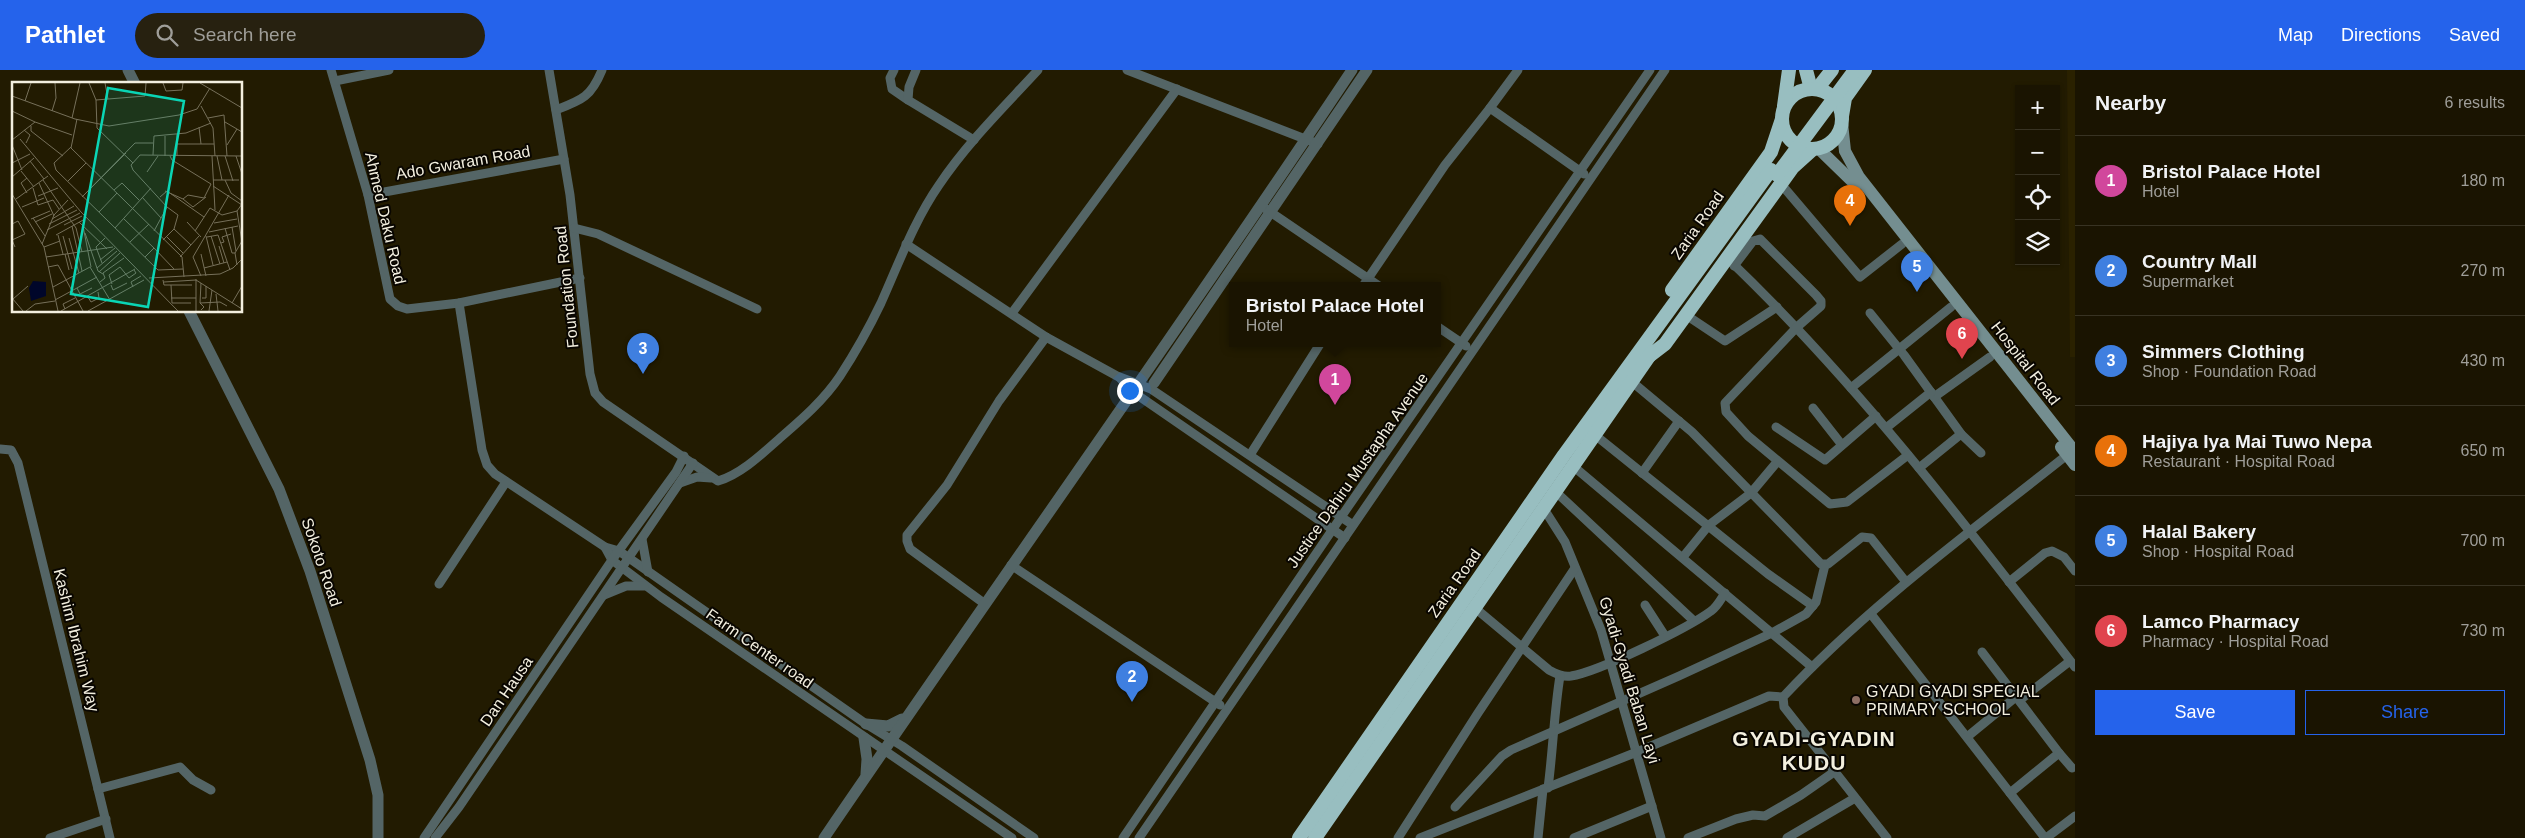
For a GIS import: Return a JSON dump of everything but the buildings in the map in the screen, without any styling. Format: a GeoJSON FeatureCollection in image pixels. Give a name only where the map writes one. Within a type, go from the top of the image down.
{"type":"FeatureCollection","features":[{"type":"Feature","properties":{"kind":"highway","name":"Zaria Road"},"geometry":{"type":"LineString","coordinates":[[1319,836],[1631,381],[1644,354],[1642,338],[1647,326],[1771,152],[1783,113],[1789,70]]}},
{"type":"Feature","properties":{"kind":"highway"},"geometry":{"type":"LineString","coordinates":[[1806,70],[1814,89]]}},
{"type":"Feature","properties":{"kind":"highway"},"geometry":{"type":"LineString","coordinates":[[1814,89],[1832,70]]}},
{"type":"Feature","properties":{"kind":"highway"},"geometry":{"type":"LineString","coordinates":[[1776,176],[1843,70]]}},
{"type":"Feature","properties":{"kind":"highway"},"geometry":{"type":"LineString","coordinates":[[1776,176],[1854,70]]}},
{"type":"Feature","properties":{"kind":"highway"},"geometry":{"type":"LineString","coordinates":[[1842,120],[1836,102],[1824,92],[1814,89],[1795,94],[1783,113],[1783,129],[1795,144],[1816,149],[1834,139],[1842,120],[1845,98],[1864,70]]}},
{"type":"Feature","properties":{"kind":"highway","name":"Zaria Road"},"geometry":{"type":"LineString","coordinates":[[1299,838],[1564,455],[1644,354],[1776,176],[1793,167],[1816,149]]}},
{"type":"Feature","properties":{"kind":"highway","name":"Zaria Road"},"geometry":{"type":"LineString","coordinates":[[1644,354],[1665,344],[1686,315],[1731,262],[1776,176]]}},
{"type":"Feature","properties":{"kind":"main road"},"geometry":{"type":"LineString","coordinates":[[1842,120],[1844,151],[1856,179]]}},
{"type":"Feature","properties":{"kind":"main road"},"geometry":{"type":"LineString","coordinates":[[1816,149],[1856,179]]}},
{"type":"Feature","properties":{"kind":"main road","name":"Hospital Road"},"geometry":{"type":"LineString","coordinates":[[1856,179],[1902,244],[1951,307],[1971,325],[1990,357],[2072,457]]}},
{"type":"Feature","properties":{"kind":"main road","name":"Hospital Road"},"geometry":{"type":"LineString","coordinates":[[1856,179],[2072,457]]}},
{"type":"Feature","properties":{"kind":"street"},"geometry":{"type":"LineString","coordinates":[[128,70],[134,82]]}},
{"type":"Feature","properties":{"kind":"street","name":"Ahmed Daku Road"},"geometry":{"type":"LineString","coordinates":[[331,70],[368,195],[390,298],[398,306],[407,309],[459,303],[580,278]]}},
{"type":"Feature","properties":{"kind":"street"},"geometry":{"type":"LineString","coordinates":[[335,81],[389,70]]}},
{"type":"Feature","properties":{"kind":"street","name":"Foundation Road"},"geometry":{"type":"LineString","coordinates":[[549,70],[574,228],[590,374],[595,393],[603,402],[684,456],[711,478]]}},
{"type":"Feature","properties":{"kind":"street"},"geometry":{"type":"LineString","coordinates":[[556,110],[576,103],[591,94],[602,70]]}},
{"type":"Feature","properties":{"kind":"street"},"geometry":{"type":"LineString","coordinates":[[894,70],[890,78],[892,90],[974,140]]}},
{"type":"Feature","properties":{"kind":"street"},"geometry":{"type":"LineString","coordinates":[[908,100],[910,80],[916,70]]}},
{"type":"Feature","properties":{"kind":"street"},"geometry":{"type":"LineString","coordinates":[[680,483],[697,477],[711,478],[718,481],[727,478],[764,453],[820,402],[840,377],[864,335],[921,214],[940,184],[974,140],[1038,70]]}},
{"type":"Feature","properties":{"kind":"street"},"geometry":{"type":"LineString","coordinates":[[1127,70],[1307,138],[1318,144]]}},
{"type":"Feature","properties":{"kind":"street"},"geometry":{"type":"LineString","coordinates":[[824,838],[890,738],[908,715],[1136,387],[1352,70]]}},
{"type":"Feature","properties":{"kind":"street"},"geometry":{"type":"LineString","coordinates":[[1154,384],[1367,70]]}},
{"type":"Feature","properties":{"kind":"street"},"geometry":{"type":"LineString","coordinates":[[1366,282],[1445,165],[1518,70]]}},
{"type":"Feature","properties":{"kind":"street","name":"Justice Dahiru Mustapha Avenue"},"geometry":{"type":"LineString","coordinates":[[1123,838],[1341,517],[1650,70]]}},
{"type":"Feature","properties":{"kind":"street"},"geometry":{"type":"LineString","coordinates":[[1139,838],[1665,70]]}},
{"type":"Feature","properties":{"kind":"street"},"geometry":{"type":"LineString","coordinates":[[1012,313],[1177,89]]}},
{"type":"Feature","properties":{"kind":"street"},"geometry":{"type":"LineString","coordinates":[[1490,108],[1590,179]]}},
{"type":"Feature","properties":{"kind":"street","name":"Ado Gwaram Road"},"geometry":{"type":"LineString","coordinates":[[368,195],[564,159]]}},
{"type":"Feature","properties":{"kind":"street"},"geometry":{"type":"LineString","coordinates":[[1776,176],[1860,277],[1902,244]]}},
{"type":"Feature","properties":{"kind":"street"},"geometry":{"type":"LineString","coordinates":[[1260,204],[1364,282]]}},
{"type":"Feature","properties":{"kind":"street"},"geometry":{"type":"LineString","coordinates":[[574,228],[598,234],[757,309]]}},
{"type":"Feature","properties":{"kind":"street"},"geometry":{"type":"LineString","coordinates":[[1908,455],[1847,502],[1837,505],[1827,503],[1748,436],[1726,412],[1724,407],[1726,403],[1797,327],[1821,306],[1821,302],[1760,239],[1753,241],[1731,262],[1797,327],[1876,416],[1919,468],[1970,532],[2073,664],[2018,698],[1967,737]]}},
{"type":"Feature","properties":{"kind":"street"},"geometry":{"type":"LineString","coordinates":[[906,244],[1046,337],[1117,376],[1250,455],[1353,525]]}},
{"type":"Feature","properties":{"kind":"street"},"geometry":{"type":"LineString","coordinates":[[459,303],[482,450],[487,465],[506,482],[605,547],[619,551],[866,724],[890,738],[1034,838]]}},
{"type":"Feature","properties":{"kind":"street"},"geometry":{"type":"LineString","coordinates":[[1686,315],[1724,342],[1777,307]]}},
{"type":"Feature","properties":{"kind":"street"},"geometry":{"type":"LineString","coordinates":[[1851,388],[1951,307]]}},
{"type":"Feature","properties":{"kind":"street","name":"Sokoto Road"},"geometry":{"type":"LineString","coordinates":[[190,312],[279,489],[310,571],[366,742],[378,795],[379,836]]}},
{"type":"Feature","properties":{"kind":"street"},"geometry":{"type":"LineString","coordinates":[[1870,313],[1900,349],[1961,434],[1981,453]]}},
{"type":"Feature","properties":{"kind":"street"},"geometry":{"type":"LineString","coordinates":[[1441,329],[1472,351]]}},
{"type":"Feature","properties":{"kind":"street"},"geometry":{"type":"LineString","coordinates":[[985,604],[910,548],[906,541],[908,534],[946,485],[999,401],[1046,337]]}},
{"type":"Feature","properties":{"kind":"street"},"geometry":{"type":"LineString","coordinates":[[1250,455],[1318,347]]}},
{"type":"Feature","properties":{"kind":"street"},"geometry":{"type":"LineString","coordinates":[[1886,428],[1932,394],[1990,357]]}},
{"type":"Feature","properties":{"kind":"street"},"geometry":{"type":"LineString","coordinates":[[1631,381],[1679,421],[1816,560],[1825,565]]}},
{"type":"Feature","properties":{"kind":"street"},"geometry":{"type":"LineString","coordinates":[[1136,387],[1344,538]]}},
{"type":"Feature","properties":{"kind":"street"},"geometry":{"type":"LineString","coordinates":[[1813,408],[1842,445]]}},
{"type":"Feature","properties":{"kind":"street"},"geometry":{"type":"LineString","coordinates":[[1776,427],[1825,460],[1876,416]]}},
{"type":"Feature","properties":{"kind":"street"},"geometry":{"type":"LineString","coordinates":[[1642,473],[1679,421]]}},
{"type":"Feature","properties":{"kind":"street"},"geometry":{"type":"LineString","coordinates":[[1595,434],[1768,574],[1813,606]]}},
{"type":"Feature","properties":{"kind":"street"},"geometry":{"type":"LineString","coordinates":[[1919,468],[1961,434]]}},
{"type":"Feature","properties":{"kind":"street","name":"Kashim Ibrahim Way"},"geometry":{"type":"LineString","coordinates":[[0,448],[11,450],[18,463],[110,838]]}},
{"type":"Feature","properties":{"kind":"street","name":"Dan Hausa"},"geometry":{"type":"LineString","coordinates":[[424,838],[612,560],[676,472],[684,456]]}},
{"type":"Feature","properties":{"kind":"street"},"geometry":{"type":"LineString","coordinates":[[1886,838],[1784,707],[1783,697],[1812,667],[1906,582],[2072,457]]}},
{"type":"Feature","properties":{"kind":"street"},"geometry":{"type":"LineString","coordinates":[[1683,557],[1709,526],[1751,494],[1777,462]]}},
{"type":"Feature","properties":{"kind":"street","name":"Dan Hausa"},"geometry":{"type":"LineString","coordinates":[[435,838],[460,807],[693,463]]}},
{"type":"Feature","properties":{"kind":"street"},"geometry":{"type":"LineString","coordinates":[[1573,466],[1812,667]]}},
{"type":"Feature","properties":{"kind":"street"},"geometry":{"type":"LineString","coordinates":[[439,584],[506,482]]}},
{"type":"Feature","properties":{"kind":"street"},"geometry":{"type":"LineString","coordinates":[[1556,492],[1694,621]]}},
{"type":"Feature","properties":{"kind":"street","name":"Gyadi-Gyadi Baban Layi"},"geometry":{"type":"LineString","coordinates":[[1544,509],[1565,542],[1591,602],[1623,702],[1661,838]]}},
{"type":"Feature","properties":{"kind":"street"},"geometry":{"type":"LineString","coordinates":[[1454,807],[1502,756],[1553,731],[1623,702],[1772,633],[1806,614],[1813,606],[1825,565],[1862,537],[1872,538],[1906,582]]}},
{"type":"Feature","properties":{"kind":"street"},"geometry":{"type":"LineString","coordinates":[[642,539],[648,572]]}},
{"type":"Feature","properties":{"kind":"street"},"geometry":{"type":"LineString","coordinates":[[605,547],[612,560]]}},
{"type":"Feature","properties":{"kind":"street"},"geometry":{"type":"LineString","coordinates":[[2009,582],[2045,553],[2052,551],[2064,557],[2075,571]]}},
{"type":"Feature","properties":{"kind":"street","name":"Farm Center road"},"geometry":{"type":"LineString","coordinates":[[612,560],[645,586],[882,751],[1012,838]]}},
{"type":"Feature","properties":{"kind":"street"},"geometry":{"type":"LineString","coordinates":[[1011,565],[1226,710]]}},
{"type":"Feature","properties":{"kind":"street"},"geometry":{"type":"LineString","coordinates":[[1398,838],[1522,646],[1575,568]]}},
{"type":"Feature","properties":{"kind":"street"},"geometry":{"type":"LineString","coordinates":[[604,595],[626,586],[645,586]]}},
{"type":"Feature","properties":{"kind":"street"},"geometry":{"type":"LineString","coordinates":[[1475,608],[1549,670],[1560,676],[1583,673],[1665,636],[1713,609],[1725,593]]}},
{"type":"Feature","properties":{"kind":"street"},"geometry":{"type":"LineString","coordinates":[[1645,605],[1665,636]]}},
{"type":"Feature","properties":{"kind":"street"},"geometry":{"type":"LineString","coordinates":[[1871,614],[2046,838],[2075,816]]}},
{"type":"Feature","properties":{"kind":"street"},"geometry":{"type":"LineString","coordinates":[[1982,652],[2072,768]]}},
{"type":"Feature","properties":{"kind":"street"},"geometry":{"type":"LineString","coordinates":[[1538,838],[1560,676]]}},
{"type":"Feature","properties":{"kind":"street"},"geometry":{"type":"LineString","coordinates":[[1420,838],[1637,752],[1769,696],[1783,697]]}},
{"type":"Feature","properties":{"kind":"street"},"geometry":{"type":"LineString","coordinates":[[866,724],[894,724],[908,715]]}},
{"type":"Feature","properties":{"kind":"street"},"geometry":{"type":"LineString","coordinates":[[864,738],[867,759],[865,777]]}},
{"type":"Feature","properties":{"kind":"street"},"geometry":{"type":"LineString","coordinates":[[2010,793],[2059,753]]}},
{"type":"Feature","properties":{"kind":"street"},"geometry":{"type":"LineString","coordinates":[[98,790],[180,767],[193,780],[211,790]]}},
{"type":"Feature","properties":{"kind":"street"},"geometry":{"type":"LineString","coordinates":[[1688,838],[1736,819],[1753,815],[1765,816],[1801,795],[1834,772]]}},
{"type":"Feature","properties":{"kind":"street"},"geometry":{"type":"LineString","coordinates":[[1786,838],[1855,798]]}},
{"type":"Feature","properties":{"kind":"street"},"geometry":{"type":"LineString","coordinates":[[1574,838],[1652,806]]}},
{"type":"Feature","properties":{"kind":"street"},"geometry":{"type":"LineString","coordinates":[[50,838],[106,819]]}},
{"type":"Feature","properties":{"kind":"shaded area"},"geometry":{"type":"Polygon","coordinates":[[[2067,70],[2075,70],[2075,357],[2070,357],[2067,70]]]}},
{"type":"Feature","properties":{"kind":"place","name":"Hajiya Iya Mai Tuwo Nepa"},"geometry":{"type":"Point","coordinates":[1850,226]}},
{"type":"Feature","properties":{"kind":"place","name":"Halal Bakery"},"geometry":{"type":"Point","coordinates":[1917,292]}},
{"type":"Feature","properties":{"kind":"place","name":"Lamco Pharmacy"},"geometry":{"type":"Point","coordinates":[1962,359]}},
{"type":"Feature","properties":{"kind":"place","name":"Simmers Clothing"},"geometry":{"type":"Point","coordinates":[643,374]}},
{"type":"Feature","properties":{"kind":"place","name":"Bristol Palace Hotel"},"geometry":{"type":"Point","coordinates":[1335,405]}},
{"type":"Feature","properties":{"kind":"place","name":"GYADI GYADI SPECIAL PRIMARY SCHOOL"},"geometry":{"type":"Point","coordinates":[1856,700]}},
{"type":"Feature","properties":{"kind":"place","name":"Country Mall"},"geometry":{"type":"Point","coordinates":[1132,702]}},
{"type":"Feature","properties":{"kind":"district","name":"GYADI-GYADIN KUDU"},"geometry":{"type":"Point","coordinates":[1814,751]}}]}
